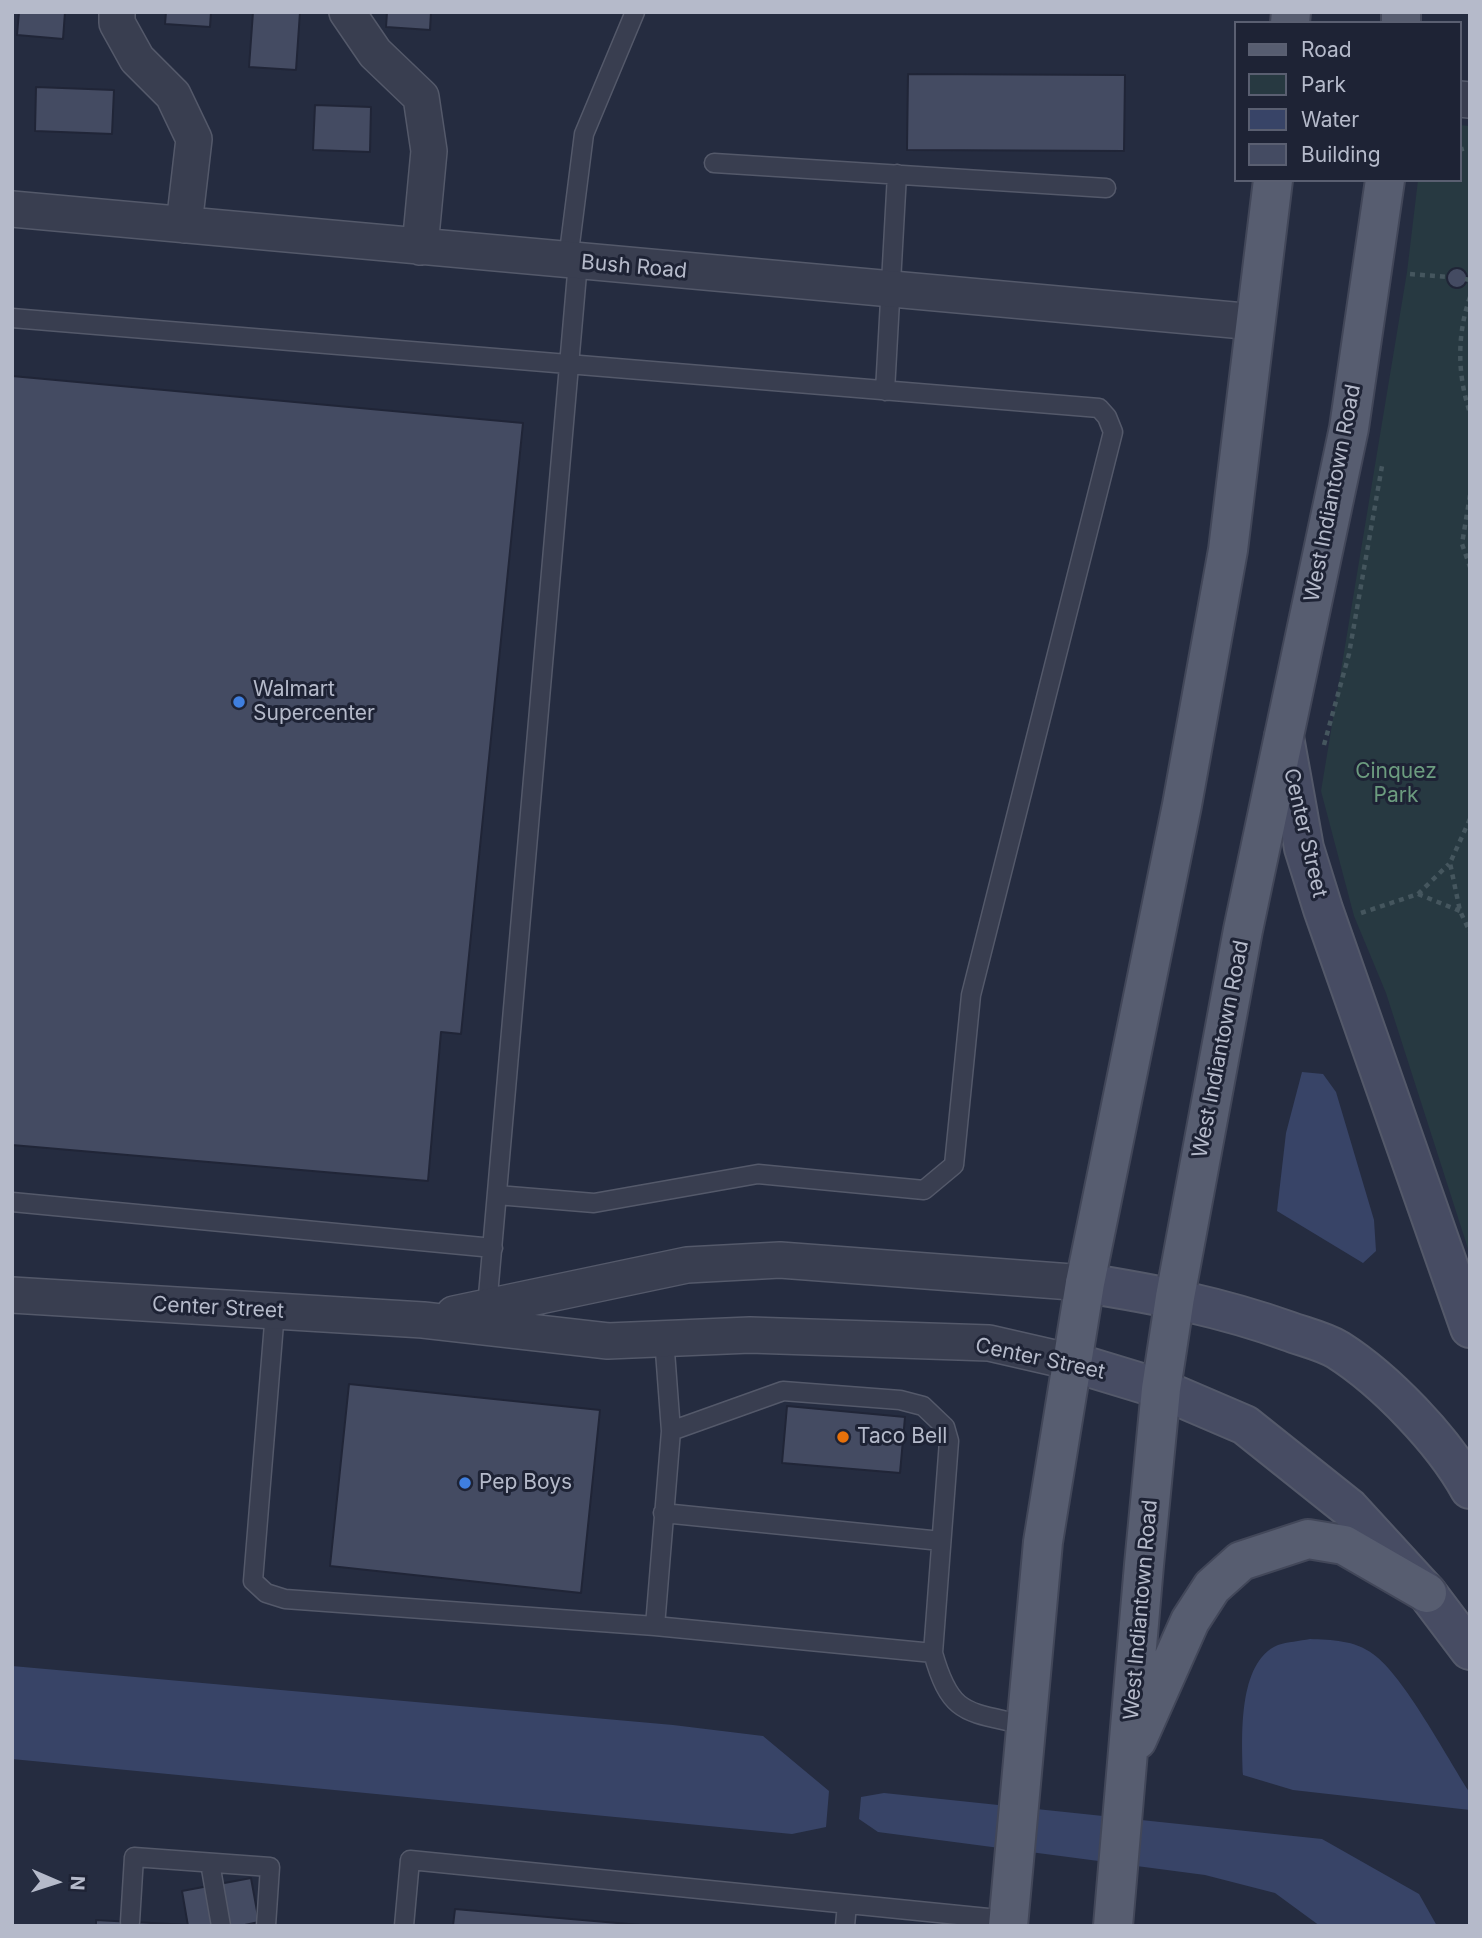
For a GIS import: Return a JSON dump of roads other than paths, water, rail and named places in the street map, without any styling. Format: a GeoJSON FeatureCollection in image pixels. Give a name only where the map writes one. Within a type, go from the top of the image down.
{"type":"FeatureCollection","features":[{"type":"Feature","properties":{"kind":"main road"},"geometry":{"type":"LineString","coordinates":[[1009,1910],[1043,1542],[1085,1283],[1182,805],[1228,550],[1273,182]]}},
{"type":"Feature","properties":{"kind":"main road","name":"West Indiantown Road"},"geometry":{"type":"LineString","coordinates":[[1114,1910],[1161,1389],[1175,1297],[1240,944],[1349,428],[1385,182]]}},
{"type":"Feature","properties":{"kind":"main road"},"geometry":{"type":"LineString","coordinates":[[1128,1758],[1190,1621],[1212,1587],[1241,1561],[1308,1539],[1344,1545],[1427,1593]]}},
{"type":"Feature","properties":{"kind":"street"},"geometry":{"type":"LineString","coordinates":[[117,12],[117,23],[137,59],[173,95],[194,139],[184,225]]}},
{"type":"Feature","properties":{"kind":"street"},"geometry":{"type":"LineString","coordinates":[[347,12],[375,53],[421,97],[429,151],[420,247]]}},
{"type":"Feature","properties":{"kind":"street","name":"Bush Road"},"geometry":{"type":"LineString","coordinates":[[12,209],[1255,322]]}},
{"type":"Feature","properties":{"kind":"street","name":"Center Street"},"geometry":{"type":"LineString","coordinates":[[1283,733],[1308,860],[1351,995],[1470,1328]]}},
{"type":"Feature","properties":{"kind":"street","name":"Center Street"},"geometry":{"type":"LineString","coordinates":[[423,1320],[687,1265],[780,1260],[1085,1283]]}},
{"type":"Feature","properties":{"kind":"street"},"geometry":{"type":"LineString","coordinates":[[1085,1283],[1175,1297],[1250,1318],[1336,1349],[1383,1383],[1418,1420],[1470,1489]]}},
{"type":"Feature","properties":{"kind":"street","name":"Center Street"},"geometry":{"type":"LineString","coordinates":[[12,1295],[423,1320],[608,1341],[750,1335],[989,1343],[1072,1362],[1161,1389],[1245,1426],[1349,1508],[1427,1593],[1470,1650]]}},
{"type":"Feature","properties":{"kind":"lane"},"geometry":{"type":"LineString","coordinates":[[487,1307],[569,366],[573,261],[584,134],[635,12]]}},
{"type":"Feature","properties":{"kind":"lane"},"geometry":{"type":"LineString","coordinates":[[714,163],[1106,188]]}},
{"type":"Feature","properties":{"kind":"lane"},"geometry":{"type":"LineString","coordinates":[[885,391],[893,290],[897,174]]}},
{"type":"Feature","properties":{"kind":"lane"},"geometry":{"type":"LineString","coordinates":[[12,318],[1099,408],[1107,416],[1113,432],[971,995],[954,1165],[924,1190],[758,1174],[594,1202],[497,1195]]}},
{"type":"Feature","properties":{"kind":"lane"},"geometry":{"type":"LineString","coordinates":[[12,1202],[493,1248]]}},
{"type":"Feature","properties":{"kind":"lane"},"geometry":{"type":"LineString","coordinates":[[275,1311],[254,1581],[266,1593],[285,1599],[655,1626],[933,1653]]}},
{"type":"Feature","properties":{"kind":"lane"},"geometry":{"type":"LineString","coordinates":[[655,1626],[671,1431],[664,1338]]}},
{"type":"Feature","properties":{"kind":"lane"},"geometry":{"type":"LineString","coordinates":[[671,1431],[783,1391],[901,1400],[923,1405],[945,1427],[949,1441],[933,1653],[947,1692],[964,1711],[1025,1725]]}},
{"type":"Feature","properties":{"kind":"lane"},"geometry":{"type":"LineString","coordinates":[[663,1513],[941,1541]]}},
{"type":"Feature","properties":{"kind":"lane"},"geometry":{"type":"LineString","coordinates":[[130,1922],[134,1857],[270,1867],[265,1926]]}},
{"type":"Feature","properties":{"kind":"lane"},"geometry":{"type":"LineString","coordinates":[[404,1926],[410,1860],[847,1904],[1009,1910]]}},
{"type":"Feature","properties":{"kind":"lane"},"geometry":{"type":"LineString","coordinates":[[210,1863],[221,1926]]}},
{"type":"Feature","properties":{"kind":"lane"},"geometry":{"type":"LineString","coordinates":[[845,1926],[847,1904]]}},
{"type":"Feature","properties":{"kind":"water"},"geometry":{"type":"Polygon","coordinates":[[[1302,1072],[1323,1074],[1336,1092],[1374,1220],[1376,1251],[1363,1263],[1277,1211],[1286,1133],[1302,1072]]]}},
{"type":"Feature","properties":{"kind":"water"},"geometry":{"type":"Polygon","coordinates":[[[1310,1639],[1359,1646],[1385,1665],[1411,1698],[1470,1793],[1470,1810],[1293,1790],[1243,1775],[1245,1703],[1255,1667],[1265,1654],[1278,1645],[1310,1639]]]}},
{"type":"Feature","properties":{"kind":"water"},"geometry":{"type":"Polygon","coordinates":[[[12,1666],[673,1725],[763,1736],[829,1791],[826,1827],[792,1834],[12,1759],[12,1666]]]}},
{"type":"Feature","properties":{"kind":"water"},"geometry":{"type":"Polygon","coordinates":[[[884,1793],[1322,1839],[1419,1894],[1437,1926],[1320,1926],[1275,1893],[1205,1875],[878,1832],[859,1819],[861,1797],[884,1793]]]}},
{"type":"Feature","properties":{"kind":"place","name":"Walmart Supercenter"},"geometry":{"type":"Point","coordinates":[239,702]}},
{"type":"Feature","properties":{"kind":"place","name":"Taco Bell"},"geometry":{"type":"Point","coordinates":[843,1437]}},
{"type":"Feature","properties":{"kind":"place","name":"Pep Boys"},"geometry":{"type":"Point","coordinates":[465,1483]}},
{"type":"Feature","properties":{"kind":"park label","name":"Cinquez Park"},"geometry":{"type":"Point","coordinates":[1396,784]}}]}
